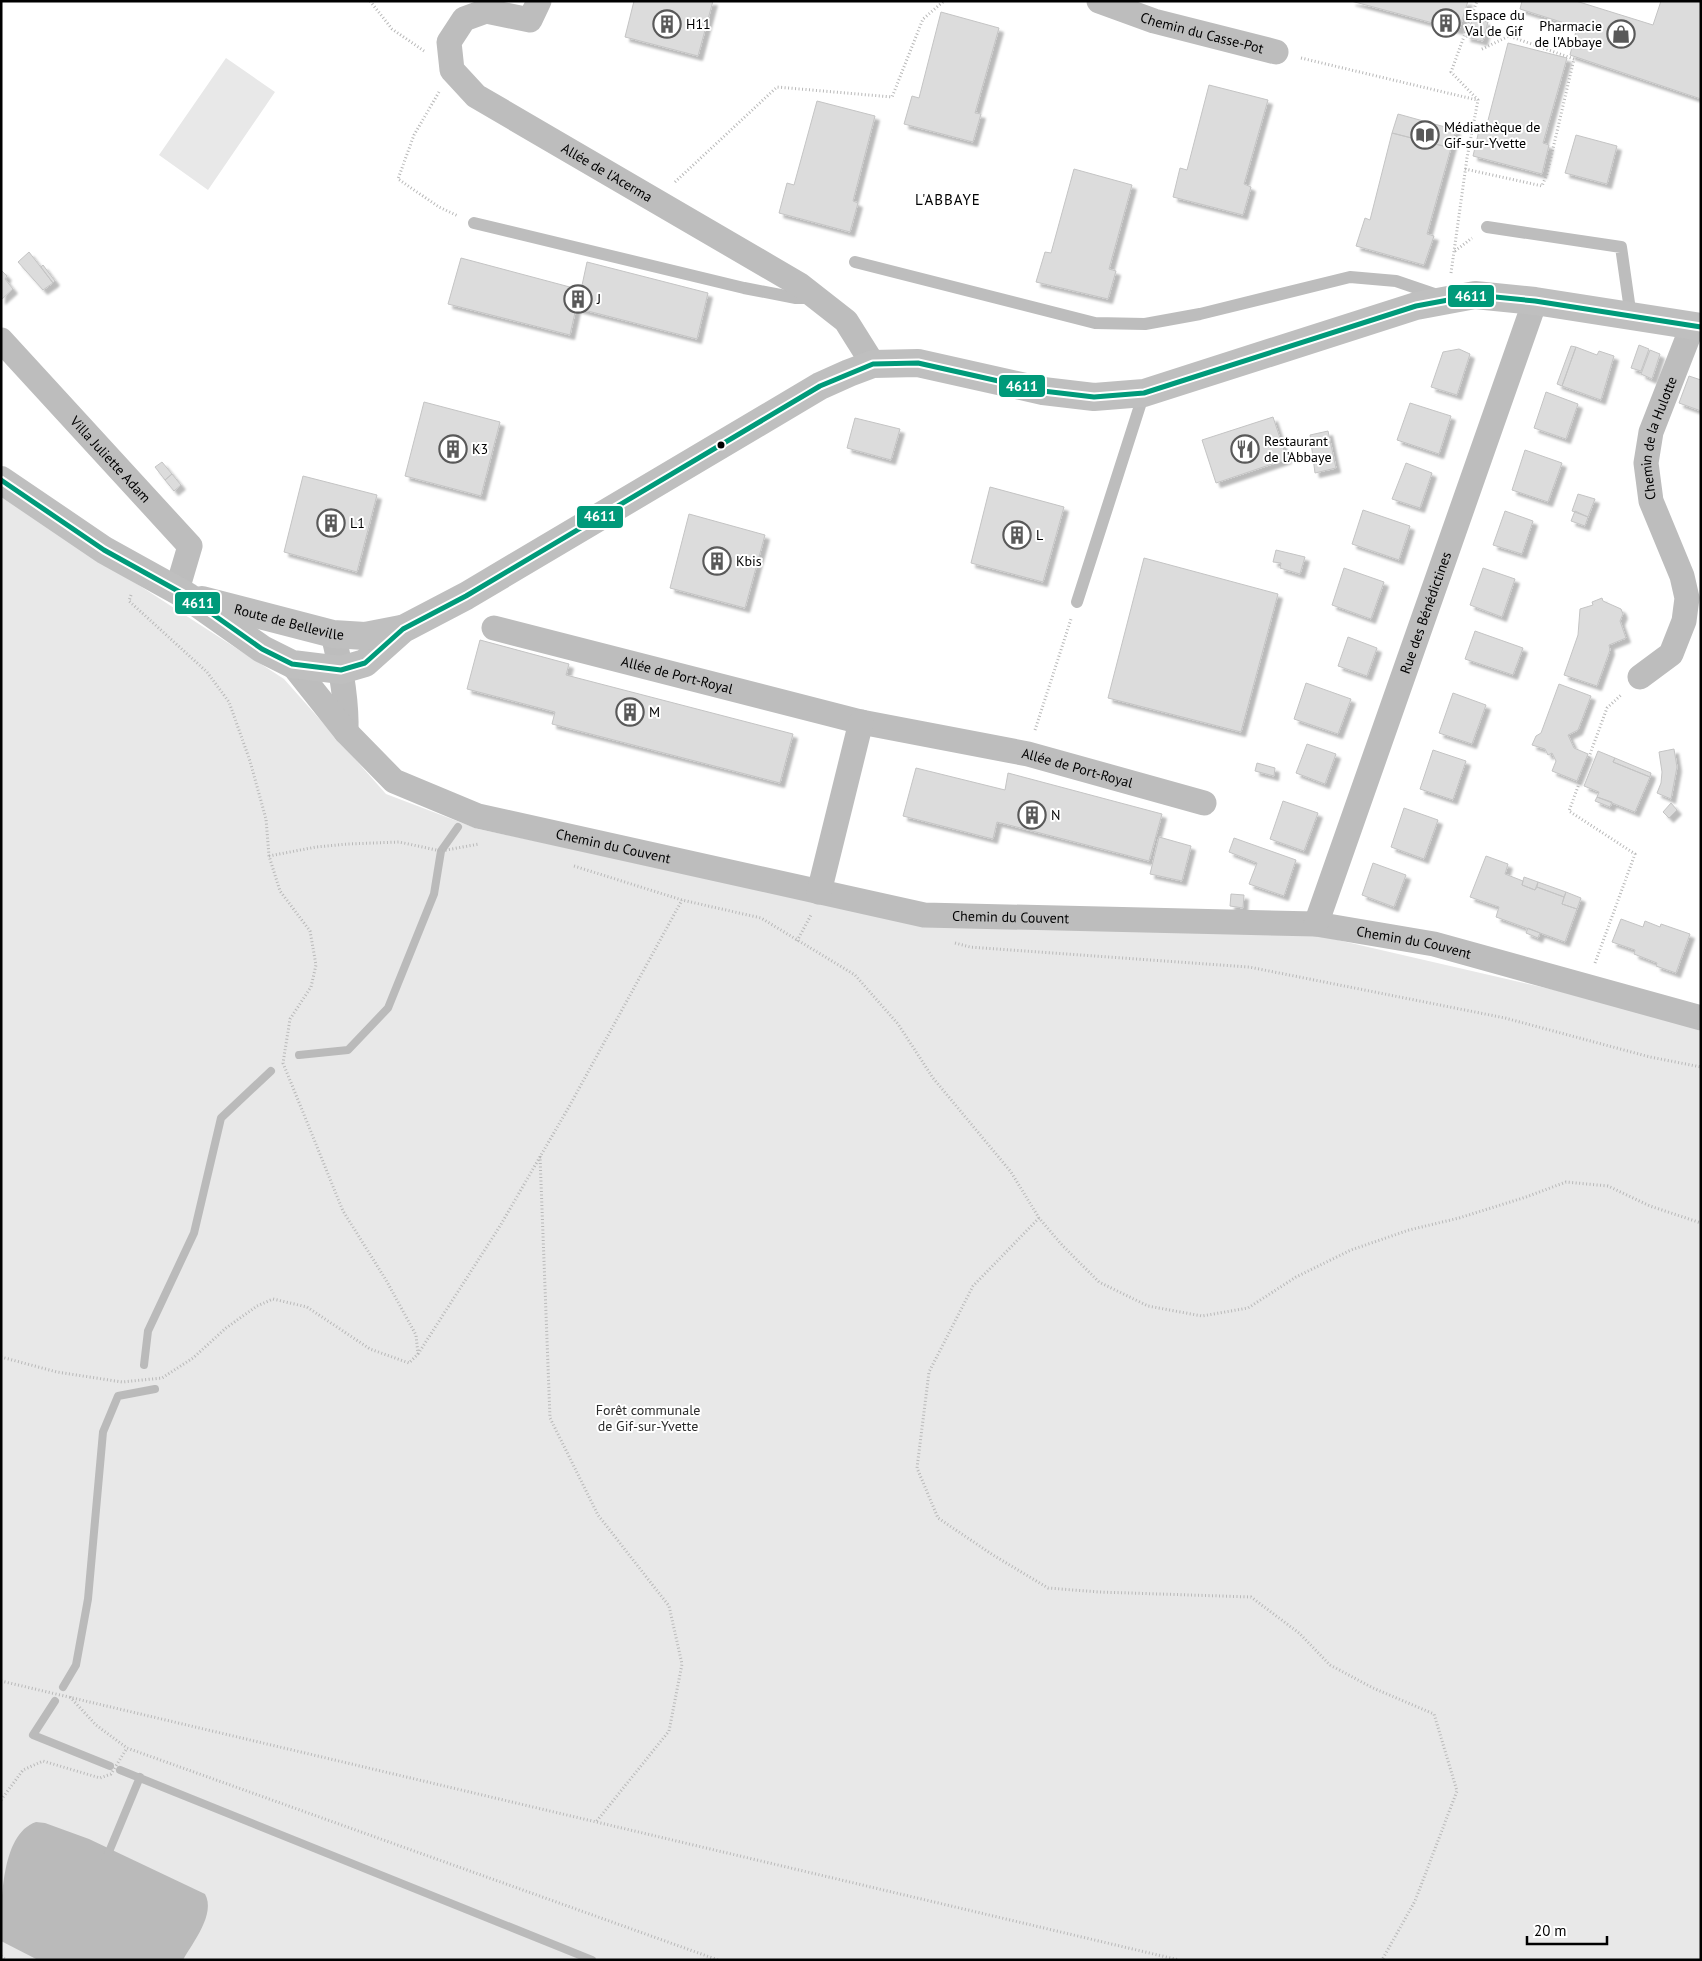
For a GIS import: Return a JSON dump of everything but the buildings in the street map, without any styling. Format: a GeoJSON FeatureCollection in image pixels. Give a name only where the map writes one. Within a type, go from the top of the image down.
{"type":"FeatureCollection","features":[{"type":"Feature","properties":{"kind":"street"},"geometry":{"type":"LineString","coordinates":[[452,70],[449,42],[464,19],[486,12],[530,20],[539,1]]}},
{"type":"Feature","properties":{"kind":"street","name":"Chemin du Casse-Pot"},"geometry":{"type":"LineString","coordinates":[[1099,1],[1154,21],[1276,52]]}},
{"type":"Feature","properties":{"kind":"street","name":"Allée de l'Acerma"},"geometry":{"type":"LineString","coordinates":[[452,70],[476,96],[800,285],[846,321],[873,364]]}},
{"type":"Feature","properties":{"kind":"street","name":"Route de Belleville"},"geometry":{"type":"LineString","coordinates":[[182,593],[262,649],[292,664],[353,666],[402,629],[466,596],[820,386],[873,364],[918,363],[1043,391],[1094,397],[1144,393],[1416,306],[1475,295],[1535,301],[1696,327]]}},
{"type":"Feature","properties":{"kind":"street","name":"Rue des Bénédictines"},"geometry":{"type":"LineString","coordinates":[[1316,924],[1535,301]]}},
{"type":"Feature","properties":{"kind":"street","name":"Chemin de la Hulotte"},"geometry":{"type":"LineString","coordinates":[[1640,677],[1671,654],[1684,621],[1687,598],[1682,576],[1651,501],[1646,463],[1651,432],[1696,327]]}},
{"type":"Feature","properties":{"kind":"street","name":"Villa Juliette Adam"},"geometry":{"type":"LineString","coordinates":[[1,340],[190,546],[182,593]]}},
{"type":"Feature","properties":{"kind":"street"},"geometry":{"type":"LineString","coordinates":[[1,480],[104,550],[182,593]]}},
{"type":"Feature","properties":{"kind":"street","name":"Route de Belleville"},"geometry":{"type":"LineString","coordinates":[[182,593],[333,634],[365,636],[402,629]]}},
{"type":"Feature","properties":{"kind":"street"},"geometry":{"type":"LineString","coordinates":[[262,649],[258,628],[266,616]]}},
{"type":"Feature","properties":{"kind":"street","name":"Allée de Port-Royal"},"geometry":{"type":"LineString","coordinates":[[494,628],[861,722],[1028,754],[1204,803]]}},
{"type":"Feature","properties":{"kind":"street"},"geometry":{"type":"LineString","coordinates":[[333,634],[353,666],[347,721]]}},
{"type":"Feature","properties":{"kind":"street","name":"Chemin du Couvent"},"geometry":{"type":"LineString","coordinates":[[292,664],[347,721],[394,781],[478,816],[924,915],[1316,924],[1434,944],[1701,1018]]}},
{"type":"Feature","properties":{"kind":"street"},"geometry":{"type":"LineString","coordinates":[[819,892],[861,722]]}},
{"type":"Feature","properties":{"kind":"lane"},"geometry":{"type":"LineString","coordinates":[[474,224],[744,288],[796,298],[816,298]]}},
{"type":"Feature","properties":{"kind":"lane"},"geometry":{"type":"LineString","coordinates":[[1487,227],[1621,247],[1631,317]]}},
{"type":"Feature","properties":{"kind":"lane"},"geometry":{"type":"LineString","coordinates":[[856,262],[1096,323],[1145,324],[1173,319],[1350,277],[1396,282],[1448,299]]}},
{"type":"Feature","properties":{"kind":"lane"},"geometry":{"type":"LineString","coordinates":[[1076,602],[1144,393]]}},
{"type":"Feature","properties":{"kind":"path"},"geometry":{"type":"LineString","coordinates":[[370,1],[392,29],[452,70],[414,135],[398,179],[439,207],[474,224]]}},
{"type":"Feature","properties":{"kind":"path"},"geometry":{"type":"LineString","coordinates":[[656,200],[778,87],[892,97],[922,19],[944,1]]}},
{"type":"Feature","properties":{"kind":"path"},"geometry":{"type":"LineString","coordinates":[[1477,1],[1451,72],[1478,100]]}},
{"type":"Feature","properties":{"kind":"path"},"geometry":{"type":"LineString","coordinates":[[1465,169],[1542,186],[1547,174],[1574,59],[1509,36],[1480,50]]}},
{"type":"Feature","properties":{"kind":"path"},"geometry":{"type":"LineString","coordinates":[[1276,52],[1478,100]]}},
{"type":"Feature","properties":{"kind":"path"},"geometry":{"type":"LineString","coordinates":[[1448,299],[1465,169],[1478,100]]}},
{"type":"Feature","properties":{"kind":"path"},"geometry":{"type":"LineString","coordinates":[[142,571],[129,601],[207,672],[229,702],[250,761],[266,819],[269,856],[280,891],[310,931],[316,965],[311,987],[290,1019],[283,1063],[343,1211],[386,1280],[416,1335],[418,1354]]}},
{"type":"Feature","properties":{"kind":"path"},"geometry":{"type":"LineString","coordinates":[[1028,754],[1076,602]]}},
{"type":"Feature","properties":{"kind":"path"},"geometry":{"type":"LineString","coordinates":[[1587,986],[1635,854],[1569,811],[1607,708],[1640,677]]}},
{"type":"Feature","properties":{"kind":"path"},"geometry":{"type":"LineString","coordinates":[[269,856],[316,847],[348,844],[399,842],[441,851],[485,843]]}},
{"type":"Feature","properties":{"kind":"path"},"geometry":{"type":"LineString","coordinates":[[565,864],[682,900],[761,918],[855,975],[898,1024],[934,1078],[1011,1172],[1039,1218],[1099,1282],[1148,1306],[1202,1316],[1248,1308],[1296,1277],[1352,1250],[1410,1230],[1526,1197],[1566,1182],[1608,1186],[1650,1206],[1701,1223]]}},
{"type":"Feature","properties":{"kind":"path"},"geometry":{"type":"LineString","coordinates":[[1,1357],[57,1372],[122,1382],[162,1378],[192,1358],[226,1328],[257,1306],[273,1299],[307,1307],[370,1349],[409,1363],[418,1354],[500,1226],[682,900]]}},
{"type":"Feature","properties":{"kind":"path"},"geometry":{"type":"LineString","coordinates":[[951,943],[989,948],[1249,968],[1505,1018],[1650,1057],[1701,1067]]}},
{"type":"Feature","properties":{"kind":"path"},"geometry":{"type":"LineString","coordinates":[[540,1156],[550,1418],[598,1515],[669,1606],[682,1664],[668,1732],[596,1822]]}},
{"type":"Feature","properties":{"kind":"path"},"geometry":{"type":"LineString","coordinates":[[1039,1218],[973,1286],[930,1372],[917,1468],[938,1518],[993,1555],[1048,1588],[1099,1592],[1251,1597],[1300,1633],[1330,1665],[1372,1688],[1434,1714],[1457,1790],[1415,1901],[1382,1960]]}},
{"type":"Feature","properties":{"kind":"path"},"geometry":{"type":"LineString","coordinates":[[1,1681],[1179,1960]]}},
{"type":"Feature","properties":{"kind":"path"},"geometry":{"type":"LineString","coordinates":[[70,1698],[96,1726],[127,1748],[718,1960]]}},
{"type":"Feature","properties":{"kind":"path"},"geometry":{"type":"LineString","coordinates":[[1,1800],[23,1770],[43,1761],[100,1778],[111,1774],[127,1748]]}},
{"type":"Feature","properties":{"kind":"path"},"geometry":{"type":"LineString","coordinates":[[1,1956],[6,1960]]}},
{"type":"Feature","properties":{"kind":"green space"},"geometry":{"type":"Polygon","coordinates":[[[226,58],[275,92],[208,190],[159,155],[226,58]]]}},
{"type":"Feature","properties":{"kind":"green space","name":"Forêt communale de Gif-sur-Yvette"},"geometry":{"type":"Polygon","coordinates":[[[1,496],[284,679],[386,794],[478,829],[941,927],[1316,935],[1572,994],[1701,1028],[1701,1960],[1,1960],[1,496]]]}},
{"type":"Feature","properties":{"kind":"shaded area"},"geometry":{"type":"Polygon","coordinates":[[[36,1822],[45,1823],[89,1839],[205,1894],[208,1902],[206,1919],[183,1960],[38,1960],[1,1941],[1,1909],[9,1856],[15,1841],[24,1829],[36,1822]]]}},
{"type":"Feature","properties":{"kind":"waterway"},"geometry":{"type":"LineString","coordinates":[[299,1055],[348,1050],[388,1008],[434,894],[441,851],[458,827]]}},
{"type":"Feature","properties":{"kind":"waterway"},"geometry":{"type":"LineString","coordinates":[[144,1365],[148,1331],[194,1233],[221,1118],[271,1071]]}},
{"type":"Feature","properties":{"kind":"waterway"},"geometry":{"type":"LineString","coordinates":[[63,1687],[76,1665],[88,1599],[103,1432],[118,1396],[155,1389]]}},
{"type":"Feature","properties":{"kind":"waterway"},"geometry":{"type":"LineString","coordinates":[[55,1701],[33,1735],[110,1766]]}},
{"type":"Feature","properties":{"kind":"waterway"},"geometry":{"type":"LineString","coordinates":[[120,1770],[592,1960]]}},
{"type":"Feature","properties":{"kind":"waterway"},"geometry":{"type":"LineString","coordinates":[[106,1859],[140,1777]]}},
{"type":"Feature","properties":{"kind":"transit line","name":"4611"},"geometry":{"type":"LineString","coordinates":[[1,480],[104,550],[187,596],[262,649],[292,664],[341,670],[365,663],[403,629],[466,596],[820,386],[873,364],[918,363],[1043,391],[1094,397],[1144,393],[1416,306],[1475,295],[1535,301],[1701,327]]}},
{"type":"Feature","properties":{"kind":"place","name":"Espace du Val de Gif"},"geometry":{"type":"Point","coordinates":[1446,23]}},
{"type":"Feature","properties":{"kind":"place","name":"H11"},"geometry":{"type":"Point","coordinates":[667,24]}},
{"type":"Feature","properties":{"kind":"place","name":"Pharmacie de l'Abbaye"},"geometry":{"type":"Point","coordinates":[1621,34]}},
{"type":"Feature","properties":{"kind":"place","name":"Médiathèque de Gif-sur-Yvette"},"geometry":{"type":"Point","coordinates":[1425,135]}},
{"type":"Feature","properties":{"kind":"place","name":"J"},"geometry":{"type":"Point","coordinates":[578,299]}},
{"type":"Feature","properties":{"kind":"place","name":"K3"},"geometry":{"type":"Point","coordinates":[453,449]}},
{"type":"Feature","properties":{"kind":"place","name":"Restaurant de l'Abbaye"},"geometry":{"type":"Point","coordinates":[1245,449]}},
{"type":"Feature","properties":{"kind":"place","name":"L1"},"geometry":{"type":"Point","coordinates":[331,523]}},
{"type":"Feature","properties":{"kind":"place","name":"L"},"geometry":{"type":"Point","coordinates":[1017,535]}},
{"type":"Feature","properties":{"kind":"place","name":"Kbis"},"geometry":{"type":"Point","coordinates":[717,561]}},
{"type":"Feature","properties":{"kind":"place","name":"M"},"geometry":{"type":"Point","coordinates":[630,712]}},
{"type":"Feature","properties":{"kind":"place","name":"N"},"geometry":{"type":"Point","coordinates":[1032,815]}},
{"type":"Feature","properties":{"kind":"district","name":"L'ABBAYE"},"geometry":{"type":"Point","coordinates":[948,199]}}]}
